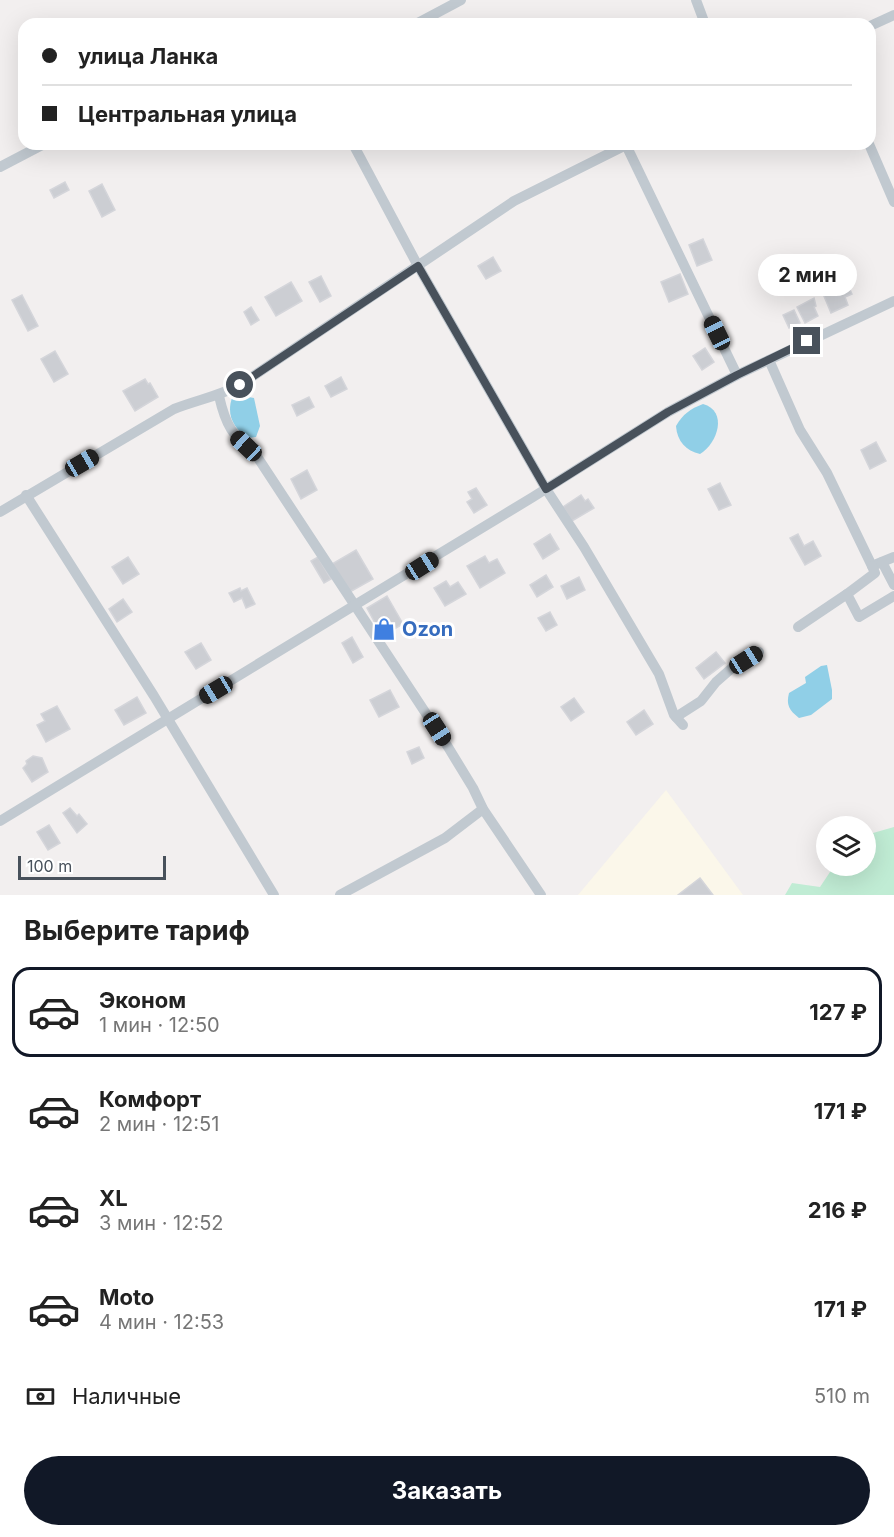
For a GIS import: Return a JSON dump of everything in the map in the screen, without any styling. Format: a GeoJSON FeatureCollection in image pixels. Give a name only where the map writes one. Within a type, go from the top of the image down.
{"type":"FeatureCollection","features":[{"type":"Feature","properties":{"kind":"street"},"geometry":{"type":"LineString","coordinates":[[427,18],[461,0]]}},
{"type":"Feature","properties":{"kind":"street"},"geometry":{"type":"LineString","coordinates":[[696,0],[703,18]]}},
{"type":"Feature","properties":{"kind":"street"},"geometry":{"type":"LineString","coordinates":[[876,23],[894,15]]}},
{"type":"Feature","properties":{"kind":"street"},"geometry":{"type":"LineString","coordinates":[[0,167],[33,150]]}},
{"type":"Feature","properties":{"kind":"street"},"geometry":{"type":"LineString","coordinates":[[356,150],[418,266],[546,489],[584,547],[659,674],[680,721],[732,668],[759,652]]}},
{"type":"Feature","properties":{"kind":"street"},"geometry":{"type":"LineString","coordinates":[[0,512],[174,409],[204,398],[219,396],[240,385],[514,201],[615,150]]}},
{"type":"Feature","properties":{"kind":"street"},"geometry":{"type":"LineString","coordinates":[[630,150],[737,375]]}},
{"type":"Feature","properties":{"kind":"street"},"geometry":{"type":"LineString","coordinates":[[872,150],[894,202]]}},
{"type":"Feature","properties":{"kind":"street"},"geometry":{"type":"LineString","coordinates":[[0,821],[546,489],[668,412],[737,375],[894,301]]}},
{"type":"Feature","properties":{"kind":"street"},"geometry":{"type":"LineString","coordinates":[[769,360],[800,430],[827,473],[877,564],[894,585]]}},
{"type":"Feature","properties":{"kind":"street"},"geometry":{"type":"LineString","coordinates":[[219,396],[224,418],[236,438],[256,455],[448,747],[483,809],[541,895]]}},
{"type":"Feature","properties":{"kind":"street"},"geometry":{"type":"LineString","coordinates":[[26,495],[167,718],[274,895]]}},
{"type":"Feature","properties":{"kind":"street"},"geometry":{"type":"LineString","coordinates":[[877,564],[894,557]]}},
{"type":"Feature","properties":{"kind":"street"},"geometry":{"type":"LineString","coordinates":[[798,627],[875,573],[877,564]]}},
{"type":"Feature","properties":{"kind":"street"},"geometry":{"type":"LineString","coordinates":[[847,594],[859,617],[894,597]]}},
{"type":"Feature","properties":{"kind":"street"},"geometry":{"type":"LineString","coordinates":[[340,895],[445,838],[483,809]]}},
{"type":"Feature","properties":{"kind":"shaded area"},"geometry":{"type":"Polygon","coordinates":[[[666,790],[743,895],[578,895],[666,790]]]}},
{"type":"Feature","properties":{"kind":"green space"},"geometry":{"type":"Polygon","coordinates":[[[894,827],[894,895],[785,895],[792,883],[820,887],[827,876],[876,876],[876,832],[894,827]]]}},
{"type":"Feature","properties":{"kind":"water"},"geometry":{"type":"Polygon","coordinates":[[[243,396],[254,398],[260,426],[256,437],[248,438],[243,434],[235,426],[231,416],[232,398],[243,396]]]}},
{"type":"Feature","properties":{"kind":"water"},"geometry":{"type":"Polygon","coordinates":[[[703,404],[716,413],[718,428],[712,443],[700,454],[683,445],[676,426],[687,412],[703,404]]]}},
{"type":"Feature","properties":{"kind":"water"},"geometry":{"type":"Polygon","coordinates":[[[827,665],[832,699],[811,715],[799,718],[789,707],[789,693],[806,683],[805,677],[821,666],[827,665]]]}},
{"type":"Feature","properties":{"kind":"building"},"geometry":{"type":"Polygon","coordinates":[[[65,182],[69,190],[54,198],[50,190],[65,182]]]}},
{"type":"Feature","properties":{"kind":"building"},"geometry":{"type":"Polygon","coordinates":[[[102,184],[115,210],[102,217],[89,191],[102,184]]]}},
{"type":"Feature","properties":{"kind":"building"},"geometry":{"type":"Polygon","coordinates":[[[703,239],[712,260],[697,266],[689,245],[703,239]]]}},
{"type":"Feature","properties":{"kind":"building"},"geometry":{"type":"Polygon","coordinates":[[[493,257],[501,271],[486,279],[478,266],[493,257]]]}},
{"type":"Feature","properties":{"kind":"building"},"geometry":{"type":"Polygon","coordinates":[[[680,274],[688,294],[669,302],[661,282],[680,274]]]}},
{"type":"Feature","properties":{"kind":"building"},"geometry":{"type":"Polygon","coordinates":[[[321,276],[331,296],[320,302],[309,282],[321,276]]]}},
{"type":"Feature","properties":{"kind":"building"},"geometry":{"type":"Polygon","coordinates":[[[845,278],[852,294],[845,297],[848,305],[831,313],[821,289],[845,278]]]}},
{"type":"Feature","properties":{"kind":"building"},"geometry":{"type":"Polygon","coordinates":[[[291,282],[302,301],[276,316],[265,297],[291,282]]]}},
{"type":"Feature","properties":{"kind":"building"},"geometry":{"type":"Polygon","coordinates":[[[22,295],[38,326],[28,331],[12,300],[22,295]]]}},
{"type":"Feature","properties":{"kind":"building"},"geometry":{"type":"Polygon","coordinates":[[[814,298],[816,306],[814,307],[818,316],[805,323],[797,307],[814,298]]]}},
{"type":"Feature","properties":{"kind":"building"},"geometry":{"type":"Polygon","coordinates":[[[251,307],[259,320],[251,325],[244,312],[251,307]]]}},
{"type":"Feature","properties":{"kind":"building"},"geometry":{"type":"Polygon","coordinates":[[[794,310],[800,323],[789,328],[783,315],[794,310]]]}},
{"type":"Feature","properties":{"kind":"building"},"geometry":{"type":"Polygon","coordinates":[[[705,348],[714,362],[702,370],[693,356],[705,348]]]}},
{"type":"Feature","properties":{"kind":"building"},"geometry":{"type":"Polygon","coordinates":[[[55,351],[68,374],[54,382],[41,359],[55,351]]]}},
{"type":"Feature","properties":{"kind":"building"},"geometry":{"type":"Polygon","coordinates":[[[341,377],[347,389],[331,397],[325,386],[341,377]]]}},
{"type":"Feature","properties":{"kind":"building"},"geometry":{"type":"Polygon","coordinates":[[[145,379],[158,397],[135,411],[123,391],[145,379]]]}},
{"type":"Feature","properties":{"kind":"building"},"geometry":{"type":"Polygon","coordinates":[[[309,397],[314,407],[297,416],[292,405],[309,397]]]}},
{"type":"Feature","properties":{"kind":"building"},"geometry":{"type":"Polygon","coordinates":[[[876,442],[886,461],[870,469],[861,450],[876,442]]]}},
{"type":"Feature","properties":{"kind":"building"},"geometry":{"type":"Polygon","coordinates":[[[307,470],[317,490],[301,499],[291,479],[307,470]]]}},
{"type":"Feature","properties":{"kind":"building"},"geometry":{"type":"Polygon","coordinates":[[[720,483],[731,505],[719,510],[708,489],[720,483]]]}},
{"type":"Feature","properties":{"kind":"building"},"geometry":{"type":"Polygon","coordinates":[[[476,488],[487,505],[474,513],[467,502],[472,499],[468,492],[476,488]]]}},
{"type":"Feature","properties":{"kind":"building"},"geometry":{"type":"Polygon","coordinates":[[[581,495],[585,501],[588,499],[594,508],[572,521],[563,507],[581,495]]]}},
{"type":"Feature","properties":{"kind":"building"},"geometry":{"type":"Polygon","coordinates":[[[550,534],[559,549],[543,559],[534,544],[550,534]]]}},
{"type":"Feature","properties":{"kind":"building"},"geometry":{"type":"Polygon","coordinates":[[[798,534],[804,546],[813,541],[821,556],[805,565],[790,538],[798,534]]]}},
{"type":"Feature","properties":{"kind":"building"},"geometry":{"type":"Polygon","coordinates":[[[356,550],[373,579],[348,593],[332,564],[356,550]]]}},
{"type":"Feature","properties":{"kind":"building"},"geometry":{"type":"Polygon","coordinates":[[[485,556],[489,563],[497,559],[505,573],[480,588],[467,566],[485,556]]]}},
{"type":"Feature","properties":{"kind":"building"},"geometry":{"type":"Polygon","coordinates":[[[128,557],[139,574],[123,584],[112,567],[128,557]]]}},
{"type":"Feature","properties":{"kind":"building"},"geometry":{"type":"Polygon","coordinates":[[[318,557],[331,579],[324,583],[311,561],[318,557]]]}},
{"type":"Feature","properties":{"kind":"building"},"geometry":{"type":"Polygon","coordinates":[[[546,575],[553,587],[537,597],[530,585],[546,575]]]}},
{"type":"Feature","properties":{"kind":"building"},"geometry":{"type":"Polygon","coordinates":[[[579,577],[585,590],[567,599],[561,586],[579,577]]]}},
{"type":"Feature","properties":{"kind":"building"},"geometry":{"type":"Polygon","coordinates":[[[446,581],[450,587],[458,582],[466,594],[445,606],[434,588],[446,581]]]}},
{"type":"Feature","properties":{"kind":"building"},"geometry":{"type":"Polygon","coordinates":[[[240,588],[241,591],[247,588],[255,604],[246,608],[242,598],[234,602],[229,593],[240,588]]]}},
{"type":"Feature","properties":{"kind":"building"},"geometry":{"type":"Polygon","coordinates":[[[387,596],[403,624],[382,636],[367,608],[387,596]]]}},
{"type":"Feature","properties":{"kind":"building"},"geometry":{"type":"Polygon","coordinates":[[[123,599],[132,612],[117,622],[109,609],[123,599]]]}},
{"type":"Feature","properties":{"kind":"building"},"geometry":{"type":"Polygon","coordinates":[[[550,612],[557,625],[546,631],[538,618],[550,612]]]}},
{"type":"Feature","properties":{"kind":"building"},"geometry":{"type":"Polygon","coordinates":[[[352,637],[363,657],[353,663],[342,643],[352,637]]]}},
{"type":"Feature","properties":{"kind":"building"},"geometry":{"type":"Polygon","coordinates":[[[201,643],[211,660],[196,669],[185,652],[201,643]]]}},
{"type":"Feature","properties":{"kind":"building"},"geometry":{"type":"Polygon","coordinates":[[[716,652],[725,663],[704,679],[696,668],[716,652]]]}},
{"type":"Feature","properties":{"kind":"building"},"geometry":{"type":"Polygon","coordinates":[[[390,690],[399,707],[379,717],[370,700],[390,690]]]}},
{"type":"Feature","properties":{"kind":"building"},"geometry":{"type":"Polygon","coordinates":[[[137,697],[146,713],[124,725],[115,710],[137,697]]]}},
{"type":"Feature","properties":{"kind":"building"},"geometry":{"type":"Polygon","coordinates":[[[574,698],[584,712],[571,721],[561,707],[574,698]]]}},
{"type":"Feature","properties":{"kind":"building"},"geometry":{"type":"Polygon","coordinates":[[[57,706],[70,729],[46,742],[37,725],[45,721],[41,714],[57,706]]]}},
{"type":"Feature","properties":{"kind":"building"},"geometry":{"type":"Polygon","coordinates":[[[644,710],[653,724],[636,735],[627,722],[644,710]]]}},
{"type":"Feature","properties":{"kind":"building"},"geometry":{"type":"Polygon","coordinates":[[[419,747],[424,758],[412,764],[407,752],[419,747]]]}},
{"type":"Feature","properties":{"kind":"building"},"geometry":{"type":"Polygon","coordinates":[[[33,756],[42,758],[48,772],[32,782],[23,768],[27,764],[26,761],[33,756]]]}},
{"type":"Feature","properties":{"kind":"building"},"geometry":{"type":"Polygon","coordinates":[[[70,808],[87,824],[77,833],[63,813],[70,808]]]}},
{"type":"Feature","properties":{"kind":"building"},"geometry":{"type":"Polygon","coordinates":[[[49,825],[60,843],[48,850],[37,832],[49,825]]]}},
{"type":"Feature","properties":{"kind":"building"},"geometry":{"type":"Polygon","coordinates":[[[700,878],[713,895],[678,895],[700,878]]]}},
{"type":"Feature","properties":{"kind":"place","name":"Ozon"},"geometry":{"type":"Point","coordinates":[384,629]}},
{"type":"Feature","properties":{"kind":"route"},"geometry":{"type":"LineString","coordinates":[[240,385],[418,266],[546,489],[668,412],[807,341]]}}]}
